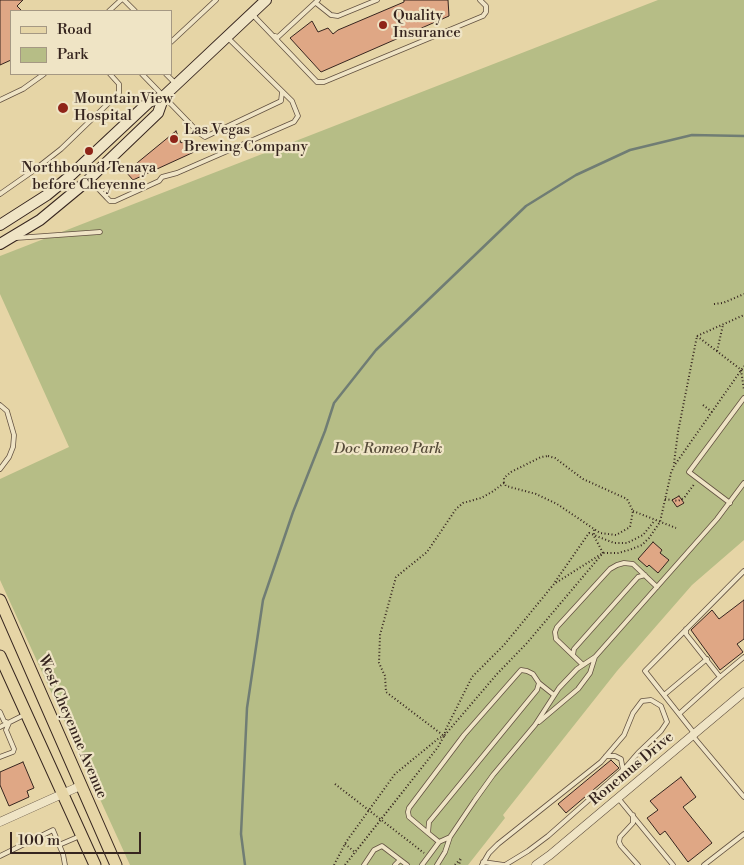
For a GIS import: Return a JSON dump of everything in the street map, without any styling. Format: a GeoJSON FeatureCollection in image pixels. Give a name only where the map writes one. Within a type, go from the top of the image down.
{"type":"FeatureCollection","features":[{"type":"Feature","properties":{"kind":"main road"},"geometry":{"type":"LineString","coordinates":[[0,225],[60,185],[149,102],[164,96],[266,0]]}},
{"type":"Feature","properties":{"kind":"main road"},"geometry":{"type":"LineString","coordinates":[[0,244],[40,220],[89,179],[158,113],[164,96]]}},
{"type":"Feature","properties":{"kind":"main road","name":"West Cheyenne Avenue"},"geometry":{"type":"LineString","coordinates":[[0,600],[116,865]]}},
{"type":"Feature","properties":{"kind":"main road"},"geometry":{"type":"LineString","coordinates":[[23,652],[1,660],[95,865]]}},
{"type":"Feature","properties":{"kind":"street","name":"Ronemus Drive"},"geometry":{"type":"LineString","coordinates":[[536,865],[744,692]]}},
{"type":"Feature","properties":{"kind":"street"},"geometry":{"type":"LineString","coordinates":[[0,822],[80,786]]}},
{"type":"Feature","properties":{"kind":"lane"},"geometry":{"type":"LineString","coordinates":[[110,10],[122,0],[135,10]]}},
{"type":"Feature","properties":{"kind":"lane"},"geometry":{"type":"LineString","coordinates":[[172,41],[216,0]]}},
{"type":"Feature","properties":{"kind":"lane"},"geometry":{"type":"LineString","coordinates":[[274,36],[278,37],[317,1],[331,15],[338,16],[377,0]]}},
{"type":"Feature","properties":{"kind":"lane"},"geometry":{"type":"LineString","coordinates":[[252,14],[317,82],[324,82],[483,16],[486,12],[486,6],[480,0]]}},
{"type":"Feature","properties":{"kind":"lane"},"geometry":{"type":"LineString","coordinates":[[89,179],[110,201],[115,201],[159,181],[162,177],[177,173],[294,122],[298,116],[292,101],[228,37]]}},
{"type":"Feature","properties":{"kind":"lane"},"geometry":{"type":"LineString","coordinates":[[0,100],[23,89],[43,75]]}},
{"type":"Feature","properties":{"kind":"lane"},"geometry":{"type":"LineString","coordinates":[[0,194],[61,149],[119,93],[119,84],[111,75]]}},
{"type":"Feature","properties":{"kind":"lane"},"geometry":{"type":"LineString","coordinates":[[143,75],[198,133],[205,136],[281,101],[282,91]]}},
{"type":"Feature","properties":{"kind":"lane"},"geometry":{"type":"LineString","coordinates":[[167,75],[176,84]]}},
{"type":"Feature","properties":{"kind":"lane"},"geometry":{"type":"LineString","coordinates":[[11,238],[100,232]]}},
{"type":"Feature","properties":{"kind":"lane"},"geometry":{"type":"LineString","coordinates":[[730,503],[689,472],[744,398]]}},
{"type":"Feature","properties":{"kind":"lane"},"geometry":{"type":"LineString","coordinates":[[0,405],[6,411],[14,435],[13,447],[9,457],[0,468]]}},
{"type":"Feature","properties":{"kind":"lane"},"geometry":{"type":"LineString","coordinates":[[437,865],[445,852],[450,837],[489,781],[535,725],[554,695],[577,669],[595,657],[730,503],[744,483]]}},
{"type":"Feature","properties":{"kind":"lane"},"geometry":{"type":"LineString","coordinates":[[583,665],[556,639],[555,632],[557,627],[610,569],[617,564],[633,564],[657,586]]}},
{"type":"Feature","properties":{"kind":"lane"},"geometry":{"type":"LineString","coordinates":[[744,571],[645,671],[744,797]]}},
{"type":"Feature","properties":{"kind":"lane"},"geometry":{"type":"LineString","coordinates":[[573,656],[574,649],[638,577],[645,575]]}},
{"type":"Feature","properties":{"kind":"lane"},"geometry":{"type":"LineString","coordinates":[[686,630],[686,634],[720,677]]}},
{"type":"Feature","properties":{"kind":"lane"},"geometry":{"type":"LineString","coordinates":[[535,725],[578,689],[590,673],[595,657]]}},
{"type":"Feature","properties":{"kind":"lane"},"geometry":{"type":"LineString","coordinates":[[679,714],[744,657]]}},
{"type":"Feature","properties":{"kind":"lane"},"geometry":{"type":"LineString","coordinates":[[664,695],[707,660]]}},
{"type":"Feature","properties":{"kind":"lane"},"geometry":{"type":"LineString","coordinates":[[439,842],[409,817],[408,812],[409,808],[464,735],[521,670],[533,674],[539,683],[554,695]]}},
{"type":"Feature","properties":{"kind":"lane"},"geometry":{"type":"LineString","coordinates":[[428,833],[429,822],[536,690],[539,683]]}},
{"type":"Feature","properties":{"kind":"lane"},"geometry":{"type":"LineString","coordinates":[[652,700],[661,706],[667,722],[661,731],[623,770],[548,836],[528,851],[504,865],[483,864],[489,853],[498,844],[606,756],[624,735],[633,713],[642,701],[652,700]]}},
{"type":"Feature","properties":{"kind":"lane"},"geometry":{"type":"LineString","coordinates":[[0,712],[4,721],[9,723]]}},
{"type":"Feature","properties":{"kind":"lane"},"geometry":{"type":"LineString","coordinates":[[0,727],[26,714]]}},
{"type":"Feature","properties":{"kind":"lane"},"geometry":{"type":"LineString","coordinates":[[0,757],[14,750],[6,730],[9,723]]}},
{"type":"Feature","properties":{"kind":"lane"},"geometry":{"type":"LineString","coordinates":[[606,756],[615,756],[621,759],[623,770]]}},
{"type":"Feature","properties":{"kind":"lane"},"geometry":{"type":"LineString","coordinates":[[618,798],[673,865]]}},
{"type":"Feature","properties":{"kind":"lane"},"geometry":{"type":"LineString","coordinates":[[633,815],[633,823],[620,837],[619,842],[638,865]]}},
{"type":"Feature","properties":{"kind":"lane"},"geometry":{"type":"LineString","coordinates":[[0,856],[53,830],[65,865]]}},
{"type":"Feature","properties":{"kind":"lane"},"geometry":{"type":"LineString","coordinates":[[704,865],[744,834]]}},
{"type":"Feature","properties":{"kind":"lane"},"geometry":{"type":"LineString","coordinates":[[59,845],[82,835]]}},
{"type":"Feature","properties":{"kind":"lane"},"geometry":{"type":"LineString","coordinates":[[422,865],[439,842],[450,837]]}},
{"type":"Feature","properties":{"kind":"lane"},"geometry":{"type":"LineString","coordinates":[[364,865],[374,850],[382,846],[407,865]]}},
{"type":"Feature","properties":{"kind":"lane"},"geometry":{"type":"LineString","coordinates":[[394,865],[400,860]]}},
{"type":"Feature","properties":{"kind":"path"},"geometry":{"type":"LineString","coordinates":[[714,304],[723,303],[744,294]]}},
{"type":"Feature","properties":{"kind":"path"},"geometry":{"type":"LineString","coordinates":[[697,336],[744,315]]}},
{"type":"Feature","properties":{"kind":"path"},"geometry":{"type":"LineString","coordinates":[[717,351],[724,325]]}},
{"type":"Feature","properties":{"kind":"path"},"geometry":{"type":"LineString","coordinates":[[697,336],[743,371]]}},
{"type":"Feature","properties":{"kind":"path"},"geometry":{"type":"LineString","coordinates":[[674,466],[678,432],[697,336]]}},
{"type":"Feature","properties":{"kind":"path"},"geometry":{"type":"LineString","coordinates":[[744,366],[744,390]]}},
{"type":"Feature","properties":{"kind":"path"},"geometry":{"type":"LineString","coordinates":[[554,584],[603,553],[618,553],[629,550],[642,545],[649,538],[660,522],[674,466],[743,371]]}},
{"type":"Feature","properties":{"kind":"path"},"geometry":{"type":"LineString","coordinates":[[703,405],[712,412]]}},
{"type":"Feature","properties":{"kind":"path"},"geometry":{"type":"LineString","coordinates":[[444,736],[385,691],[386,682],[378,657],[380,635],[396,577],[429,549],[456,509],[463,503],[481,498],[504,483],[504,478],[511,472],[530,461],[541,457],[555,458],[583,479],[627,499],[634,511],[676,528]]}},
{"type":"Feature","properties":{"kind":"path"},"geometry":{"type":"LineString","coordinates":[[665,499],[678,501],[684,498],[698,479]]}},
{"type":"Feature","properties":{"kind":"path"},"geometry":{"type":"LineString","coordinates":[[504,483],[506,486],[536,494],[557,504],[600,533],[616,535],[630,527],[634,511]]}},
{"type":"Feature","properties":{"kind":"path"},"geometry":{"type":"LineString","coordinates":[[444,736],[472,677],[504,645],[554,584],[588,533],[614,543],[627,543],[643,535],[655,520]]}},
{"type":"Feature","properties":{"kind":"path"},"geometry":{"type":"LineString","coordinates":[[594,528],[594,536],[603,553]]}},
{"type":"Feature","properties":{"kind":"path"},"geometry":{"type":"LineString","coordinates":[[345,865],[382,820],[438,747],[444,736],[497,674],[527,643],[603,553]]}},
{"type":"Feature","properties":{"kind":"path"},"geometry":{"type":"LineString","coordinates":[[334,865],[345,844],[395,774],[444,736]]}},
{"type":"Feature","properties":{"kind":"path"},"geometry":{"type":"LineString","coordinates":[[335,784],[428,856]]}},
{"type":"Feature","properties":{"kind":"path"},"geometry":{"type":"LineString","coordinates":[[345,844],[356,853]]}},
{"type":"Feature","properties":{"kind":"path"},"geometry":{"type":"LineString","coordinates":[[455,865],[461,858],[459,865]]}},
{"type":"Feature","properties":{"kind":"green space","name":"Doc Romeo Park"},"geometry":{"type":"Polygon","coordinates":[[[658,0],[744,0],[744,540],[692,585],[617,671],[503,815],[505,818],[468,865],[130,865],[0,580],[0,479],[69,447],[0,294],[0,256],[658,0]]]}},
{"type":"Feature","properties":{"kind":"building"},"geometry":{"type":"Polygon","coordinates":[[[0,0],[23,0],[17,6],[21,10],[10,10],[10,60],[0,65],[0,0]]]}},
{"type":"Feature","properties":{"kind":"building"},"geometry":{"type":"Polygon","coordinates":[[[404,0],[448,0],[449,16],[321,72],[290,38],[312,21],[318,32],[328,28],[333,34],[338,30],[404,2],[404,0]]]}},
{"type":"Feature","properties":{"kind":"building"},"geometry":{"type":"Polygon","coordinates":[[[176,131],[181,143],[187,139],[194,152],[133,180],[126,172],[176,131]]]}},
{"type":"Feature","properties":{"kind":"building"},"geometry":{"type":"Polygon","coordinates":[[[679,496],[684,503],[677,507],[672,500],[679,496]]]}},
{"type":"Feature","properties":{"kind":"building"},"geometry":{"type":"Polygon","coordinates":[[[653,542],[662,550],[660,553],[669,560],[658,573],[638,559],[653,542]]]}},
{"type":"Feature","properties":{"kind":"building"},"geometry":{"type":"Polygon","coordinates":[[[744,600],[744,639],[737,644],[743,652],[720,670],[691,630],[712,610],[719,619],[744,600]]]}},
{"type":"Feature","properties":{"kind":"building"},"geometry":{"type":"Polygon","coordinates":[[[611,760],[619,768],[566,813],[558,804],[611,760]]]}},
{"type":"Feature","properties":{"kind":"building"},"geometry":{"type":"Polygon","coordinates":[[[23,762],[34,788],[27,791],[29,797],[9,806],[0,785],[0,772],[23,762]]]}},
{"type":"Feature","properties":{"kind":"building"},"geometry":{"type":"Polygon","coordinates":[[[681,777],[696,797],[683,807],[712,843],[688,862],[665,831],[660,835],[647,818],[658,810],[650,801],[681,777]]]}},
{"type":"Feature","properties":{"kind":"waterway"},"geometry":{"type":"LineString","coordinates":[[245,865],[241,834],[247,708],[263,600],[293,512],[334,403],[376,350],[526,206],[576,175],[630,150],[692,135],[744,136]]}},
{"type":"Feature","properties":{"kind":"place","name":"Quality Insurance"},"geometry":{"type":"Point","coordinates":[383,25]}},
{"type":"Feature","properties":{"kind":"place","name":"MountainView Hospital"},"geometry":{"type":"Point","coordinates":[63,108]}},
{"type":"Feature","properties":{"kind":"place","name":"Las Vegas Brewing Company"},"geometry":{"type":"Point","coordinates":[174,139]}},
{"type":"Feature","properties":{"kind":"place","name":"Northbound Tenaya before Cheyenne"},"geometry":{"type":"Point","coordinates":[89,151]}}]}
